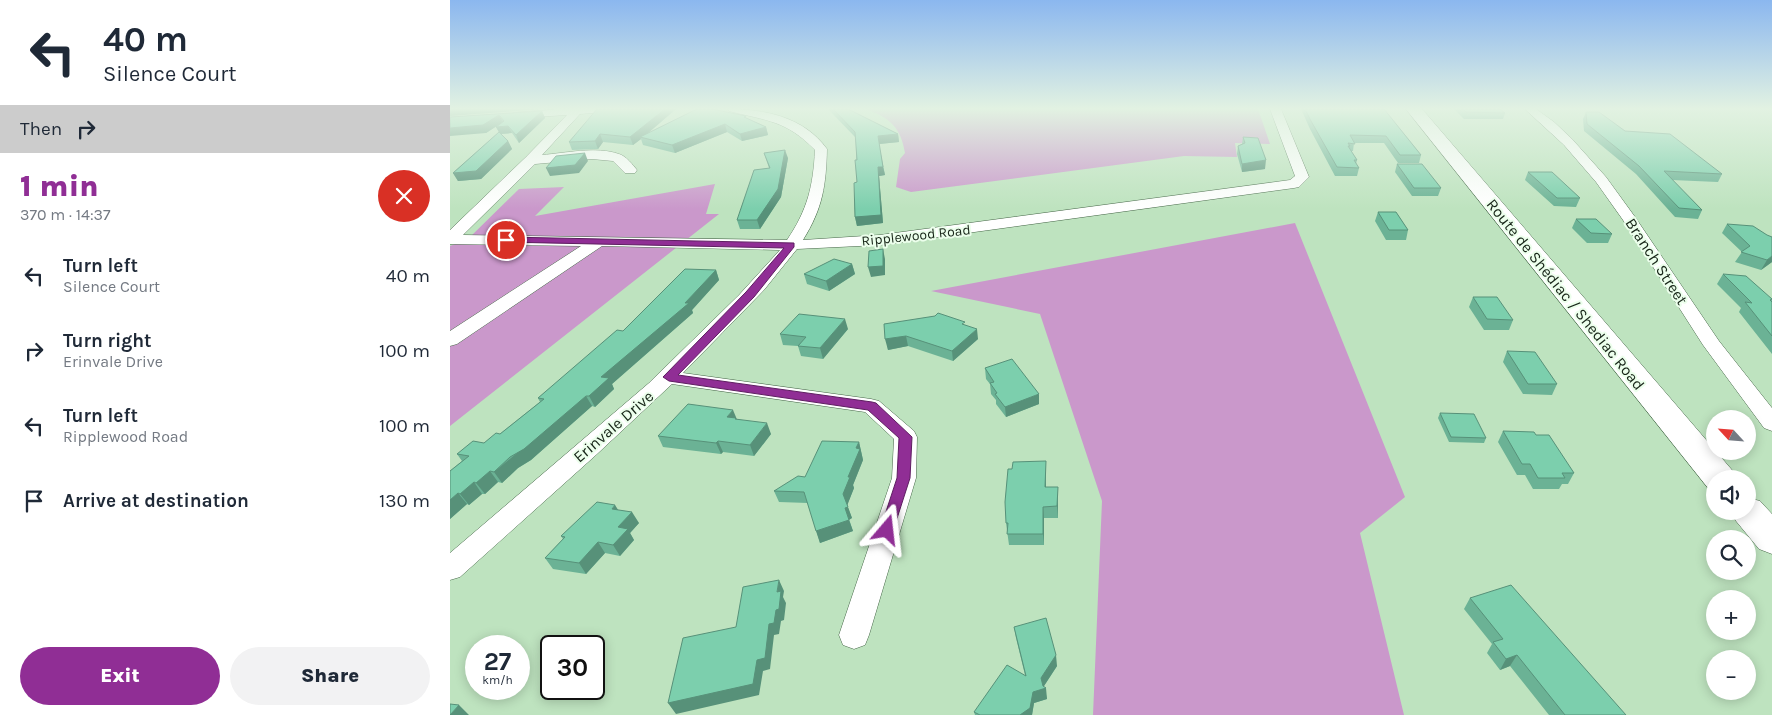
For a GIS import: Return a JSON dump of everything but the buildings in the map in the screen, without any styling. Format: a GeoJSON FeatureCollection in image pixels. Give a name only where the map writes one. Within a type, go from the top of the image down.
{"type":"FeatureCollection","features":[{"type":"Feature","properties":{"kind":"main road","name":"Route de Shédiac / Shediac Road"},"geometry":{"type":"LineString","coordinates":[[1442,142],[1713,470]]}},
{"type":"Feature","properties":{"kind":"main road"},"geometry":{"type":"LineString","coordinates":[[1756,520],[1772,539]]}},
{"type":"Feature","properties":{"kind":"street"},"geometry":{"type":"LineString","coordinates":[[450,239],[548,142]]}},
{"type":"Feature","properties":{"kind":"street","name":"Erinvale Drive"},"geometry":{"type":"LineString","coordinates":[[450,569],[669,377],[750,295],[791,245],[810,215],[819,186],[821,149],[815,142]]}},
{"type":"Feature","properties":{"kind":"street","name":"Ripplewood Road"},"geometry":{"type":"LineString","coordinates":[[450,239],[791,245],[880,240],[1294,184],[1302,177],[1289,142]]}},
{"type":"Feature","properties":{"kind":"street","name":"Branch Street"},"geometry":{"type":"LineString","coordinates":[[1569,142],[1615,196],[1723,362],[1772,423]]}},
{"type":"Feature","properties":{"kind":"street"},"geometry":{"type":"LineString","coordinates":[[531,160],[592,155],[617,157],[630,170]]}},
{"type":"Feature","properties":{"kind":"street"},"geometry":{"type":"LineString","coordinates":[[450,340],[598,242]]}},
{"type":"Feature","properties":{"kind":"street"},"geometry":{"type":"LineString","coordinates":[[669,377],[872,406],[906,437],[904,478],[854,635]]}},
{"type":"Feature","properties":{"kind":"shaded area"},"geometry":{"type":"Polygon","coordinates":[[[903,142],[1269,142],[1270,144],[1235,143],[1237,157],[1184,156],[911,192],[896,187],[900,159],[905,153],[903,142]]]}},
{"type":"Feature","properties":{"kind":"shaded area"},"geometry":{"type":"Polygon","coordinates":[[[715,184],[706,214],[719,214],[450,426],[450,246],[468,239],[519,189],[564,187],[535,216],[715,184]]]}},
{"type":"Feature","properties":{"kind":"shaded area"},"geometry":{"type":"Polygon","coordinates":[[[1295,223],[1405,497],[1360,533],[1404,715],[1093,715],[1102,501],[1040,314],[931,291],[1295,223]]]}},
{"type":"Feature","properties":{"kind":"route"},"geometry":{"type":"LineString","coordinates":[[506,240],[791,245],[750,295],[669,377],[872,406],[906,437],[904,478],[887,530]]}}]}
